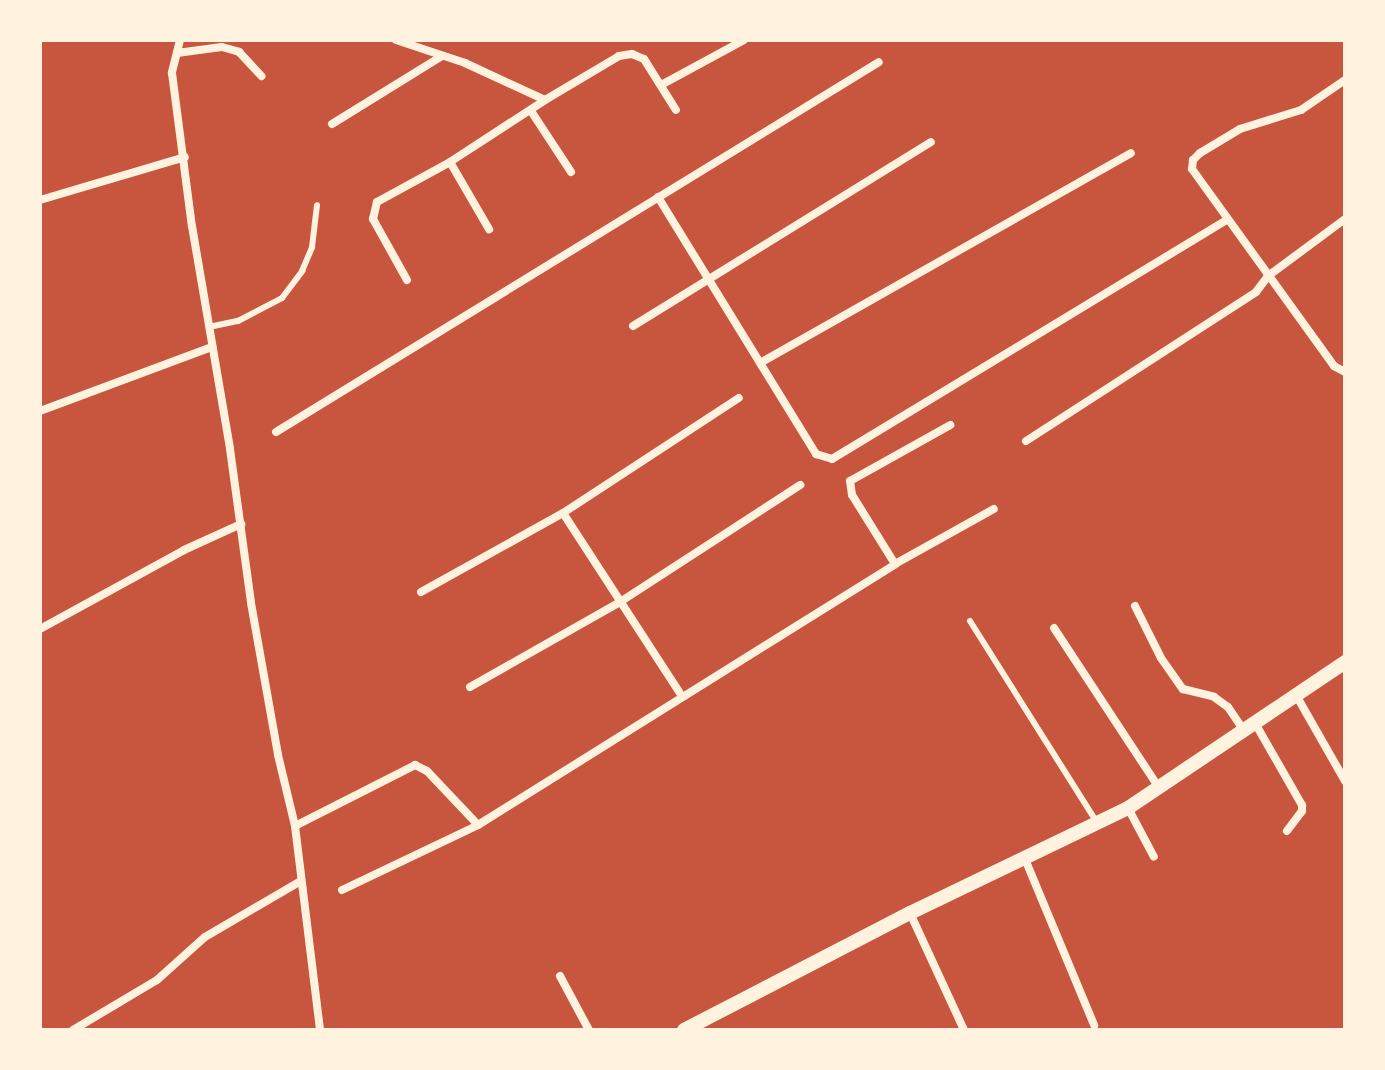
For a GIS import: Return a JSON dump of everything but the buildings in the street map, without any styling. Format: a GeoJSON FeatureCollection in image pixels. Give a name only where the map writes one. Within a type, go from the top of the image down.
{"type":"FeatureCollection","features":[{"type":"Feature","properties":{"kind":"street"},"geometry":{"type":"LineString","coordinates":[[180,40],[172,73],[212,347],[278,755],[295,826],[320,1030]]}},
{"type":"Feature","properties":{"kind":"street"},"geometry":{"type":"LineString","coordinates":[[396,40],[503,79],[545,100]]}},
{"type":"Feature","properties":{"kind":"street"},"geometry":{"type":"LineString","coordinates":[[661,85],[744,40]]}},
{"type":"Feature","properties":{"kind":"street"},"geometry":{"type":"LineString","coordinates":[[177,53],[222,47],[239,52],[261,76]]}},
{"type":"Feature","properties":{"kind":"street"},"geometry":{"type":"LineString","coordinates":[[407,280],[373,219],[374,206],[619,56],[632,54],[644,59],[676,110]]}},
{"type":"Feature","properties":{"kind":"street"},"geometry":{"type":"LineString","coordinates":[[332,124],[442,56]]}},
{"type":"Feature","properties":{"kind":"street"},"geometry":{"type":"LineString","coordinates":[[276,432],[879,62]]}},
{"type":"Feature","properties":{"kind":"street"},"geometry":{"type":"LineString","coordinates":[[1345,80],[1301,110],[1240,129],[1193,160],[1192,169],[1334,366],[1345,372]]}},
{"type":"Feature","properties":{"kind":"street"},"geometry":{"type":"LineString","coordinates":[[531,111],[571,172]]}},
{"type":"Feature","properties":{"kind":"street"},"geometry":{"type":"LineString","coordinates":[[633,326],[931,142]]}},
{"type":"Feature","properties":{"kind":"street"},"geometry":{"type":"LineString","coordinates":[[760,363],[1131,153]]}},
{"type":"Feature","properties":{"kind":"street"},"geometry":{"type":"LineString","coordinates":[[40,200],[185,157]]}},
{"type":"Feature","properties":{"kind":"street"},"geometry":{"type":"LineString","coordinates":[[450,162],[489,229]]}},
{"type":"Feature","properties":{"kind":"street"},"geometry":{"type":"LineString","coordinates":[[658,197],[816,454],[832,459],[1227,220]]}},
{"type":"Feature","properties":{"kind":"street"},"geometry":{"type":"LineString","coordinates":[[1026,441],[1256,292],[1268,276],[1345,219]]}},
{"type":"Feature","properties":{"kind":"street"},"geometry":{"type":"LineString","coordinates":[[40,411],[212,347]]}},
{"type":"Feature","properties":{"kind":"street"},"geometry":{"type":"LineString","coordinates":[[421,592],[563,513],[739,398]]}},
{"type":"Feature","properties":{"kind":"street"},"geometry":{"type":"LineString","coordinates":[[895,564],[852,495],[850,481],[950,425]]}},
{"type":"Feature","properties":{"kind":"street"},"geometry":{"type":"LineString","coordinates":[[470,687],[620,602],[800,485]]}},
{"type":"Feature","properties":{"kind":"street"},"geometry":{"type":"LineString","coordinates":[[342,890],[478,825],[895,564],[994,509]]}},
{"type":"Feature","properties":{"kind":"street"},"geometry":{"type":"LineString","coordinates":[[563,513],[682,696]]}},
{"type":"Feature","properties":{"kind":"street"},"geometry":{"type":"LineString","coordinates":[[40,629],[184,550],[241,524]]}},
{"type":"Feature","properties":{"kind":"street"},"geometry":{"type":"LineString","coordinates":[[1135,606],[1161,658],[1183,689],[1214,697],[1250,727],[1302,805],[1302,811],[1287,831]]}},
{"type":"Feature","properties":{"kind":"street"},"geometry":{"type":"LineString","coordinates":[[1054,628],[1159,788]]}},
{"type":"Feature","properties":{"kind":"street"},"geometry":{"type":"LineString","coordinates":[[684,1030],[910,913],[1128,808],[1345,662]]}},
{"type":"Feature","properties":{"kind":"street"},"geometry":{"type":"LineString","coordinates":[[1296,695],[1345,781]]}},
{"type":"Feature","properties":{"kind":"street"},"geometry":{"type":"LineString","coordinates":[[295,826],[415,765],[427,771],[478,825]]}},
{"type":"Feature","properties":{"kind":"street"},"geometry":{"type":"LineString","coordinates":[[1128,808],[1154,857]]}},
{"type":"Feature","properties":{"kind":"street"},"geometry":{"type":"LineString","coordinates":[[1025,859],[1094,1025]]}},
{"type":"Feature","properties":{"kind":"street"},"geometry":{"type":"LineString","coordinates":[[73,1030],[157,980],[205,937],[301,881]]}},
{"type":"Feature","properties":{"kind":"street"},"geometry":{"type":"LineString","coordinates":[[910,913],[964,1030]]}},
{"type":"Feature","properties":{"kind":"street"},"geometry":{"type":"LineString","coordinates":[[560,976],[589,1030]]}},
{"type":"Feature","properties":{"kind":"lane"},"geometry":{"type":"LineString","coordinates":[[209,327],[238,321],[282,298],[302,271],[312,247],[317,205]]}},
{"type":"Feature","properties":{"kind":"lane"},"geometry":{"type":"LineString","coordinates":[[970,621],[1098,824]]}}]}
